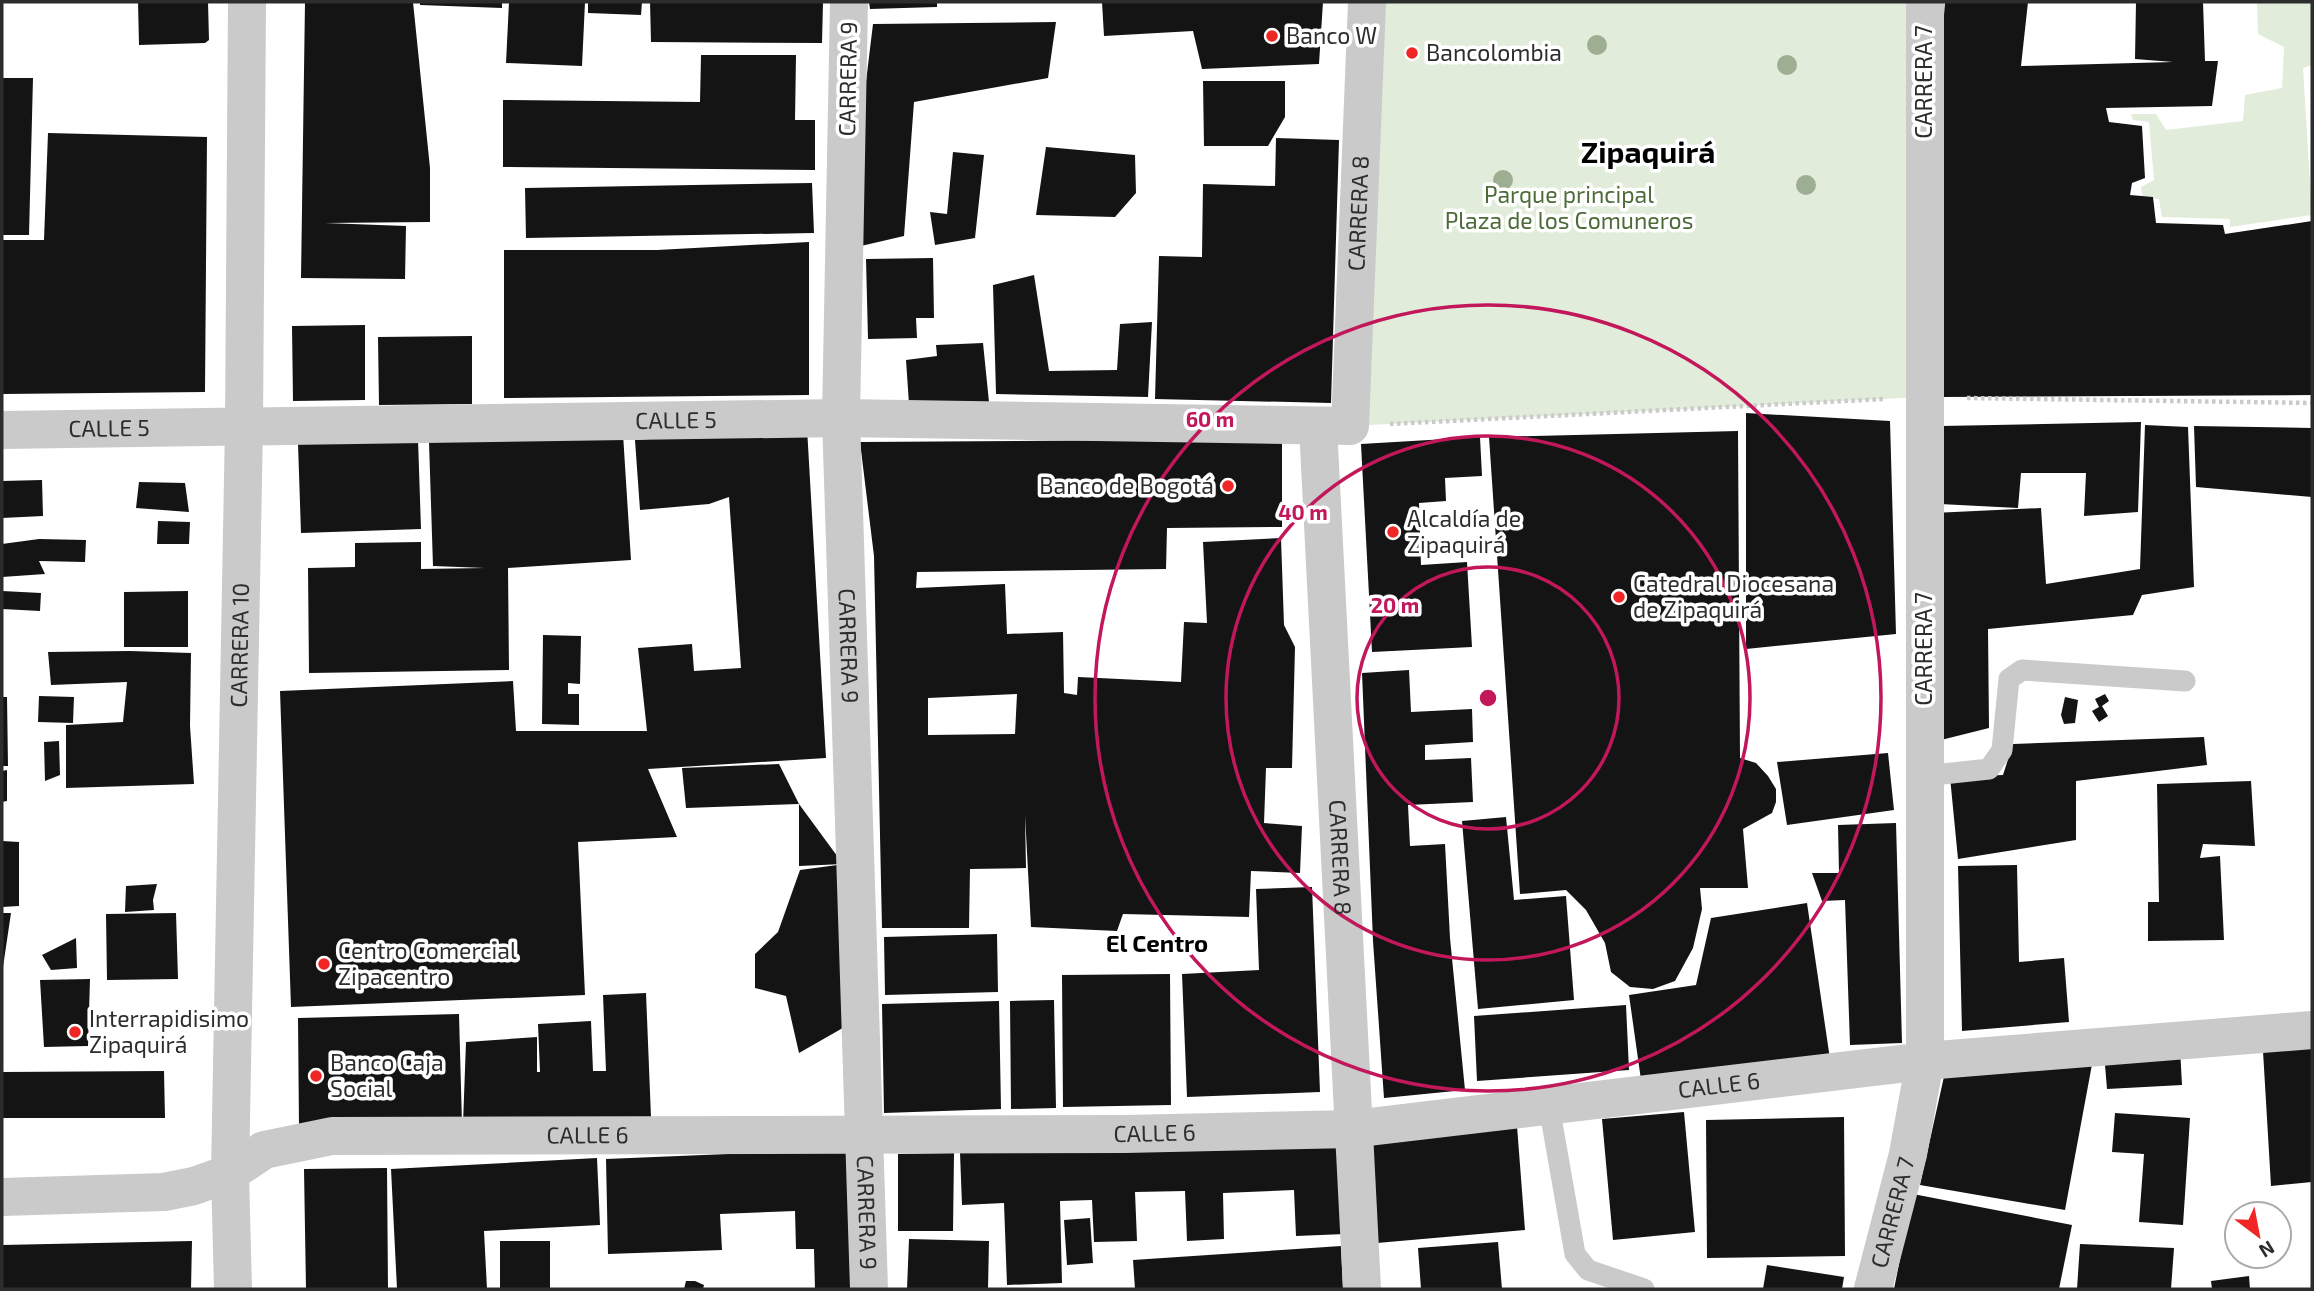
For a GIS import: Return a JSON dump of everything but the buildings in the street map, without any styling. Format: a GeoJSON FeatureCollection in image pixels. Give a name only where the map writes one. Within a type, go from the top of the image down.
{"type":"FeatureCollection","features":[{"type":"Feature","properties":{"kind":"street","name":"CARRERA 10"},"geometry":{"type":"LineString","coordinates":[[233,1289],[230,1173],[244,425],[247,2]]}},
{"type":"Feature","properties":{"kind":"street","name":"CARRERA 9"},"geometry":{"type":"LineString","coordinates":[[849,2],[841,418],[867,1135],[869,1289]]}},
{"type":"Feature","properties":{"kind":"street","name":"CARRERA 8"},"geometry":{"type":"LineString","coordinates":[[1362,1289],[1352,1129],[1334,426],[1367,2]]}},
{"type":"Feature","properties":{"kind":"street","name":"CARRERA 7"},"geometry":{"type":"LineString","coordinates":[[1873,1289],[1908,1154],[1925,1061],[1925,2]]}},
{"type":"Feature","properties":{"kind":"street","name":"CALLE 5"},"geometry":{"type":"LineString","coordinates":[[2,430],[841,418],[1334,426]]}},
{"type":"Feature","properties":{"kind":"street","name":"CALLE 6"},"geometry":{"type":"LineString","coordinates":[[2,1197],[164,1192],[194,1186],[230,1173],[264,1150],[332,1136],[867,1135],[1352,1129],[1925,1061],[2312,1030]]}},
{"type":"Feature","properties":{"kind":"lane"},"geometry":{"type":"LineString","coordinates":[[1924,776],[1989,769],[1996,761],[2002,750],[2008,679],[2013,673],[2022,670],[2185,681]]}},
{"type":"Feature","properties":{"kind":"lane"},"geometry":{"type":"LineString","coordinates":[[1549,1106],[1574,1254],[1588,1270],[1644,1289]]}},
{"type":"Feature","properties":{"kind":"path"},"geometry":{"type":"LineString","coordinates":[[1334,426],[1923,397],[2312,403]]}},
{"type":"Feature","properties":{"kind":"green space","name":"Parque principal Plaza de los Comuneros"},"geometry":{"type":"Polygon","coordinates":[[[1367,2],[1925,2],[1923,397],[1350,426],[1367,2]]]}},
{"type":"Feature","properties":{"kind":"green space"},"geometry":{"type":"Polygon","coordinates":[[[2257,2],[2312,2],[2312,65],[2303,68],[2312,215],[2230,227],[2230,219],[2162,217],[2159,199],[2142,196],[2141,187],[2154,180],[2149,122],[2133,120],[2131,114],[2156,114],[2166,130],[2243,121],[2245,95],[2282,88],[2284,47],[2258,34],[2257,2]]]}},
{"type":"Feature","properties":{"kind":"place","name":"Banco W"},"geometry":{"type":"Point","coordinates":[1272,36]}},
{"type":"Feature","properties":{"kind":"place","name":"Bancolombia"},"geometry":{"type":"Point","coordinates":[1412,53]}},
{"type":"Feature","properties":{"kind":"place","name":"Banco de Bogotá"},"geometry":{"type":"Point","coordinates":[1228,486]}},
{"type":"Feature","properties":{"kind":"place","name":"Alcaldía de Zipaquirá"},"geometry":{"type":"Point","coordinates":[1393,532]}},
{"type":"Feature","properties":{"kind":"place","name":"Catedral Diocesana de Zipaquirá"},"geometry":{"type":"Point","coordinates":[1619,597]}},
{"type":"Feature","properties":{"kind":"place","name":"Centro Comercial Zipacentro"},"geometry":{"type":"Point","coordinates":[324,964]}},
{"type":"Feature","properties":{"kind":"place","name":"Interrapidisimo Zipaquirá"},"geometry":{"type":"Point","coordinates":[75,1032]}},
{"type":"Feature","properties":{"kind":"place","name":"Banco Caja Social"},"geometry":{"type":"Point","coordinates":[316,1076]}},
{"type":"Feature","properties":{"kind":"district","name":"Zipaquirá"},"geometry":{"type":"Point","coordinates":[1648,153]}},
{"type":"Feature","properties":{"kind":"district","name":"El Centro"},"geometry":{"type":"Point","coordinates":[1157,944]}}]}
